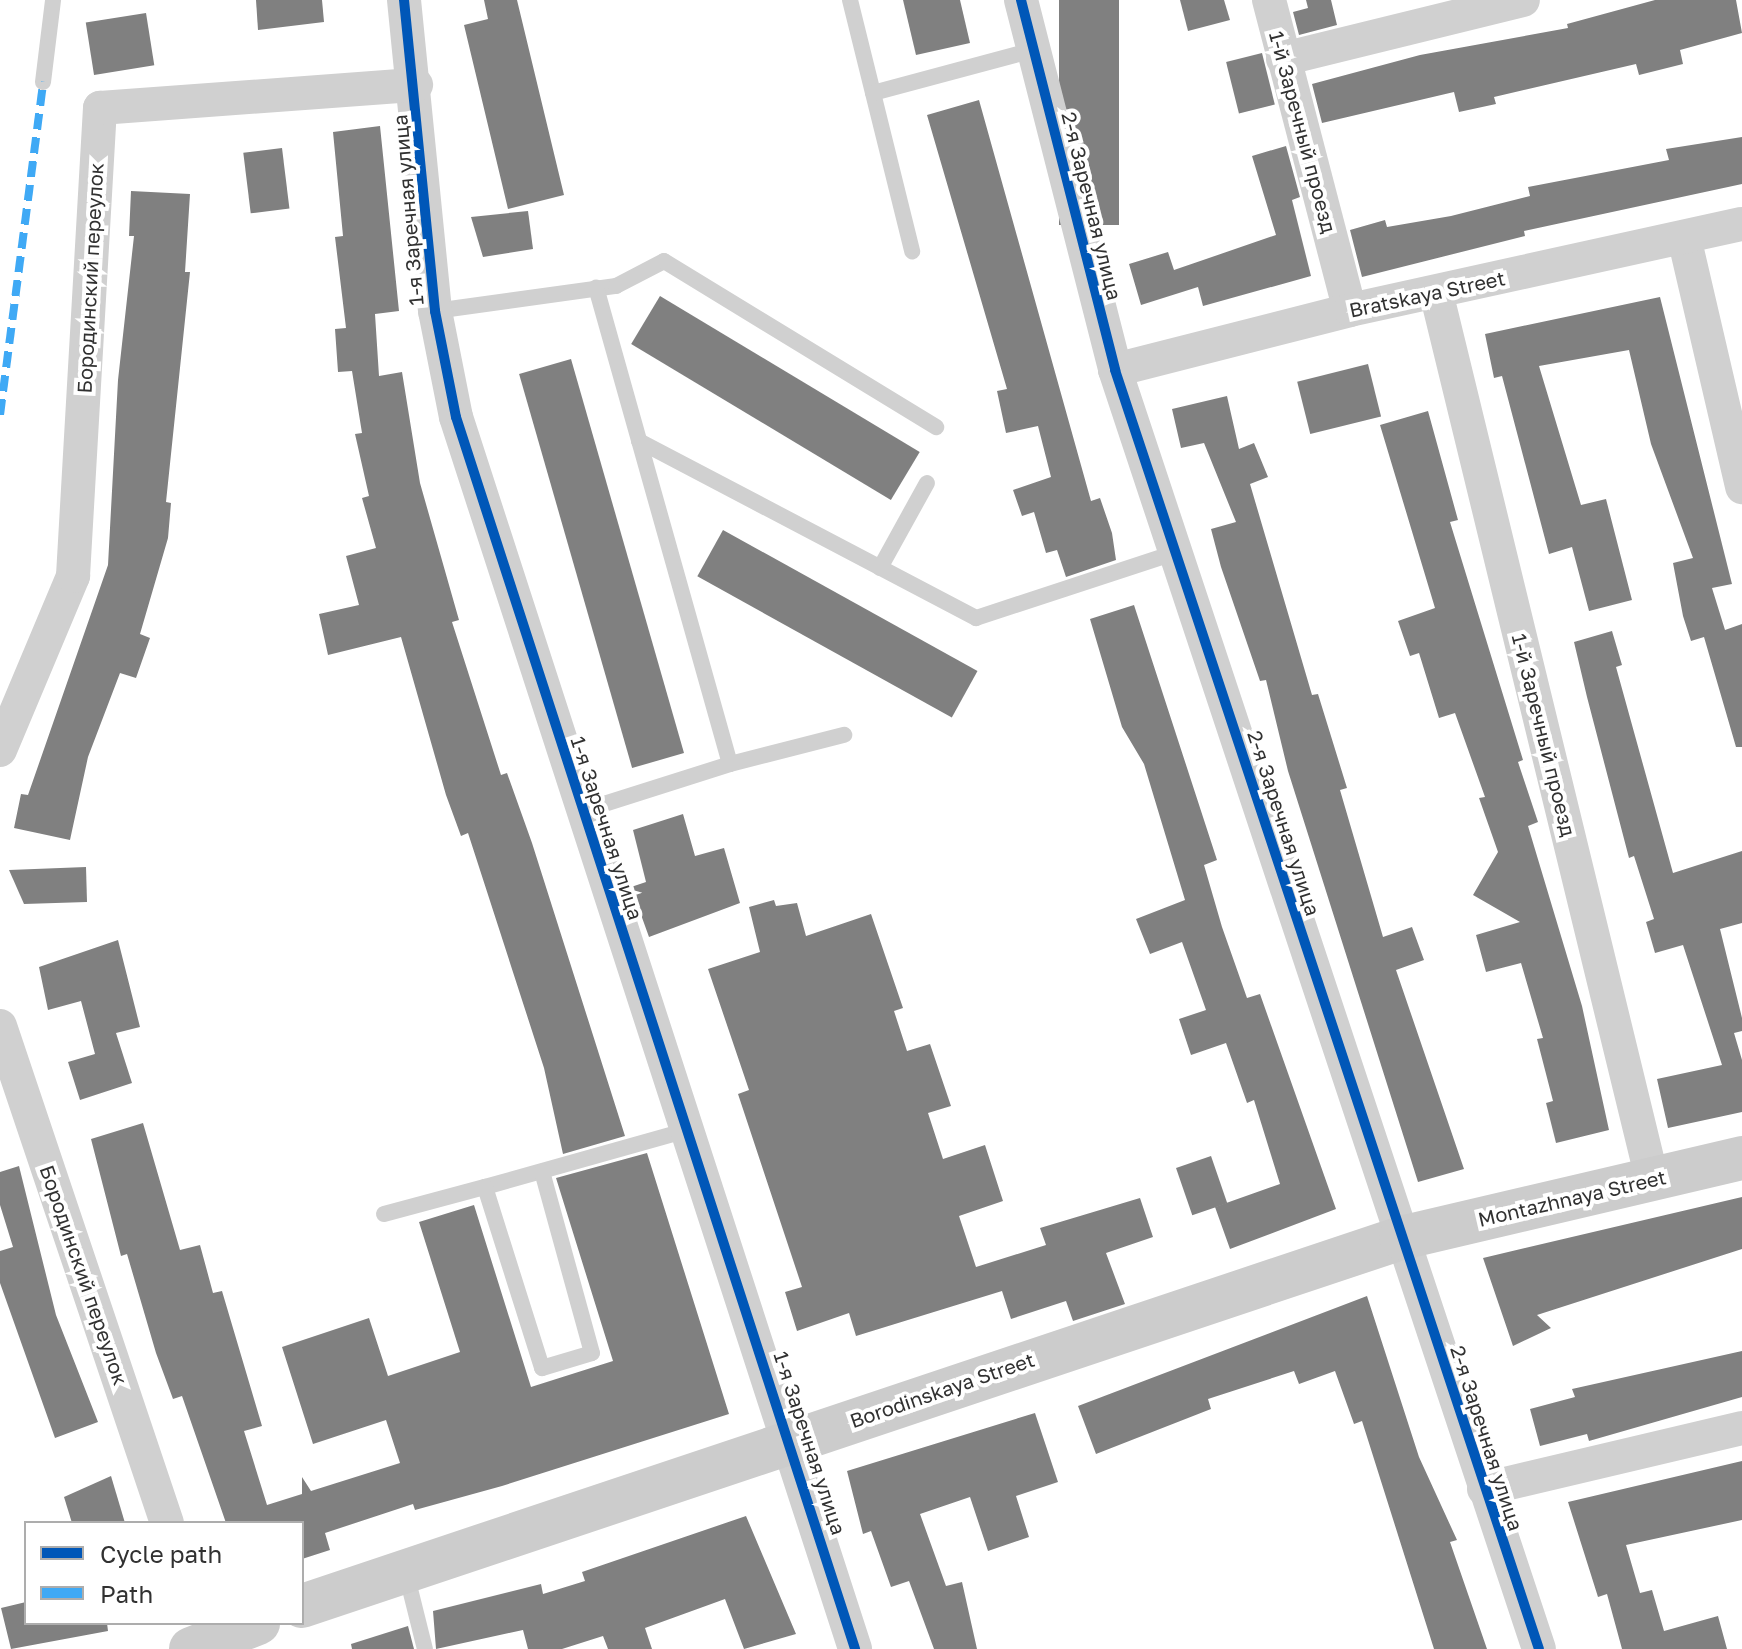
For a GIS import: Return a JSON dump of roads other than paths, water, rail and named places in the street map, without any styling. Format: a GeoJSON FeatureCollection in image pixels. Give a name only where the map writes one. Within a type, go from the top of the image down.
{"type":"FeatureCollection","features":[{"type":"Feature","properties":{"kind":"main road","name":"Montazhnaya Street"},"geometry":{"type":"LineString","coordinates":[[1401,1238],[1742,1158]]}},
{"type":"Feature","properties":{"kind":"main road","name":"Borodinskaya Street"},"geometry":{"type":"LineString","coordinates":[[304,1605],[1401,1238]]}},
{"type":"Feature","properties":{"kind":"main road"},"geometry":{"type":"LineString","coordinates":[[200,1638],[250,1625]]}},
{"type":"Feature","properties":{"kind":"street","name":"1-я Заречная улица"},"geometry":{"type":"LineString","coordinates":[[404,0],[416,85],[435,311],[456,417],[582,811],[792,1441],[855,1649]]}},
{"type":"Feature","properties":{"kind":"street","name":"2-я Заречная улица"},"geometry":{"type":"LineString","coordinates":[[1021,0],[1115,370],[1539,1649]]}},
{"type":"Feature","properties":{"kind":"street","name":"1-й Заречный проезд"},"geometry":{"type":"LineString","coordinates":[[1269,0],[1350,310]]}},
{"type":"Feature","properties":{"kind":"street"},"geometry":{"type":"LineString","coordinates":[[1283,59],[1523,0]]}},
{"type":"Feature","properties":{"kind":"street","name":"Бородинский переулок"},"geometry":{"type":"LineString","coordinates":[[0,750],[73,576],[100,108],[416,85]]}},
{"type":"Feature","properties":{"kind":"street","name":"Bratskaya Street"},"geometry":{"type":"LineString","coordinates":[[1115,370],[1350,310],[1742,224]]}},
{"type":"Feature","properties":{"kind":"street"},"geometry":{"type":"LineString","coordinates":[[1684,237],[1742,487]]}},
{"type":"Feature","properties":{"kind":"street","name":"1-й Заречный проезд"},"geometry":{"type":"LineString","coordinates":[[1436,292],[1652,1179]]}},
{"type":"Feature","properties":{"kind":"street","name":"Бородинский переулок"},"geometry":{"type":"LineString","coordinates":[[0,1026],[166,1521]]}},
{"type":"Feature","properties":{"kind":"street"},"geometry":{"type":"LineString","coordinates":[[1484,1489],[1742,1428]]}},
{"type":"Feature","properties":{"kind":"lane"},"geometry":{"type":"LineString","coordinates":[[43,82],[53,0]]}},
{"type":"Feature","properties":{"kind":"lane"},"geometry":{"type":"LineString","coordinates":[[850,0],[912,251]]}},
{"type":"Feature","properties":{"kind":"lane"},"geometry":{"type":"LineString","coordinates":[[873,93],[1034,50]]}},
{"type":"Feature","properties":{"kind":"lane"},"geometry":{"type":"LineString","coordinates":[[435,311],[616,286],[664,261],[936,427]]}},
{"type":"Feature","properties":{"kind":"lane"},"geometry":{"type":"LineString","coordinates":[[596,288],[730,764]]}},
{"type":"Feature","properties":{"kind":"lane"},"geometry":{"type":"LineString","coordinates":[[639,441],[976,618],[1177,552]]}},
{"type":"Feature","properties":{"kind":"lane"},"geometry":{"type":"LineString","coordinates":[[880,568],[927,483]]}},
{"type":"Feature","properties":{"kind":"lane"},"geometry":{"type":"LineString","coordinates":[[582,811],[730,764],[844,735]]}},
{"type":"Feature","properties":{"kind":"lane"},"geometry":{"type":"LineString","coordinates":[[384,1214],[688,1130]]}},
{"type":"Feature","properties":{"kind":"lane"},"geometry":{"type":"LineString","coordinates":[[485,1187],[542,1368],[592,1353],[542,1172]]}},
{"type":"Feature","properties":{"kind":"lane"},"geometry":{"type":"LineString","coordinates":[[405,1569],[425,1649]]}}]}
